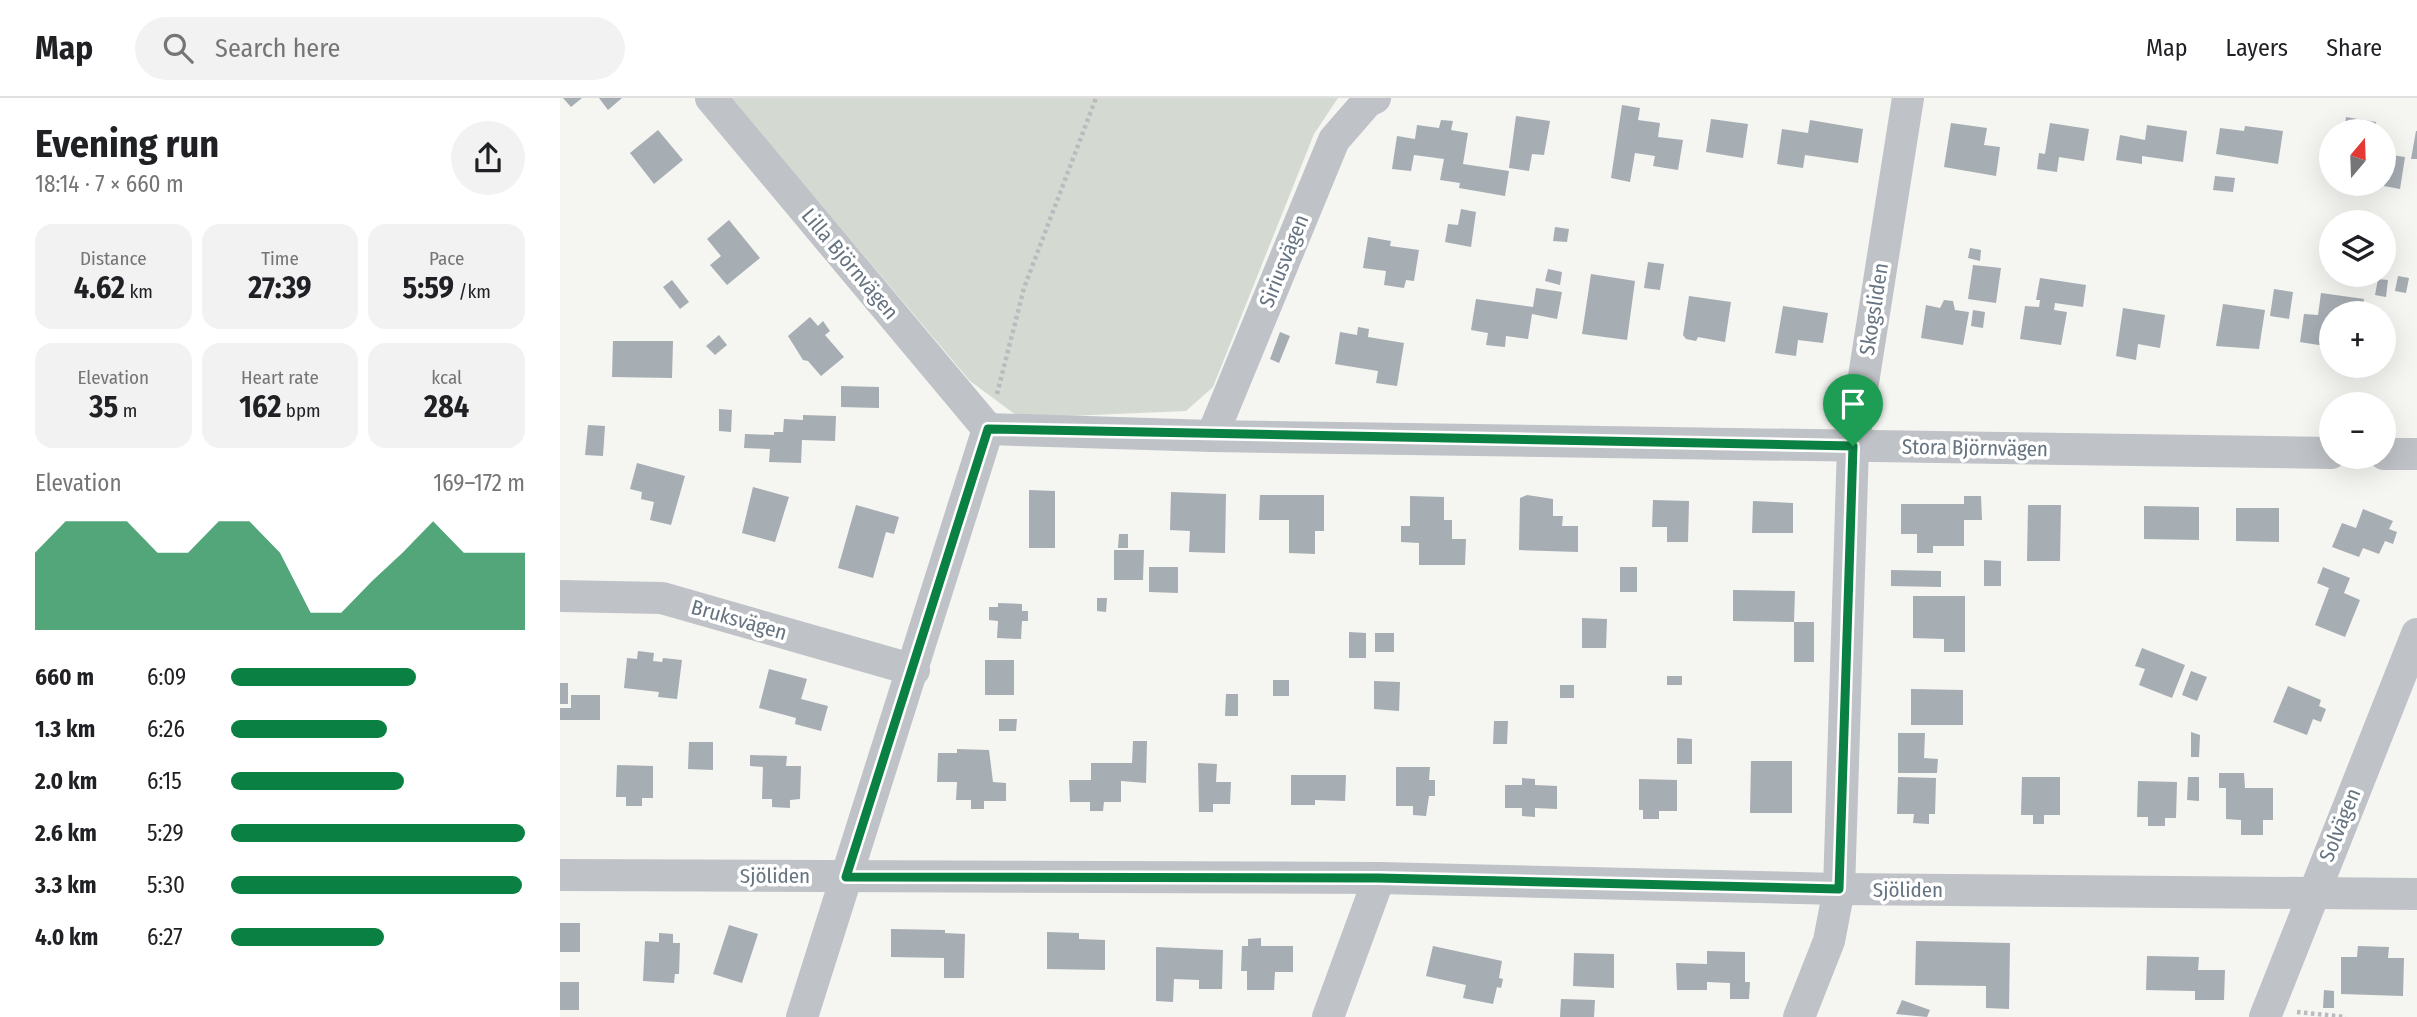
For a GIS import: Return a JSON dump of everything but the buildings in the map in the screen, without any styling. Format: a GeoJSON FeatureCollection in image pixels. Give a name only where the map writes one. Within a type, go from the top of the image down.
{"type":"FeatureCollection","features":[{"type":"Feature","properties":{"kind":"street","name":"Lilla Björnvägen"},"geometry":{"type":"LineString","coordinates":[[711,98],[988,429]]}},
{"type":"Feature","properties":{"kind":"street","name":"Siriusvägen"},"geometry":{"type":"LineString","coordinates":[[1212,436],[1334,140],[1367,102],[1375,98]]}},
{"type":"Feature","properties":{"kind":"street","name":"Skogsliden"},"geometry":{"type":"LineString","coordinates":[[1799,1017],[1829,941],[1839,889],[1853,446],[1908,98]]}},
{"type":"Feature","properties":{"kind":"street","name":"Stora Björnvägen"},"geometry":{"type":"LineString","coordinates":[[988,429],[1212,436],[2319,453]]}},
{"type":"Feature","properties":{"kind":"street"},"geometry":{"type":"LineString","coordinates":[[802,1017],[914,670],[988,429]]}},
{"type":"Feature","properties":{"kind":"street"},"geometry":{"type":"LineString","coordinates":[[2396,454],[2417,454]]}},
{"type":"Feature","properties":{"kind":"street","name":"Bruksvägen"},"geometry":{"type":"LineString","coordinates":[[560,596],[662,598],[914,670]]}},
{"type":"Feature","properties":{"kind":"street","name":"Solvägen"},"geometry":{"type":"LineString","coordinates":[[2267,1013],[2417,634]]}},
{"type":"Feature","properties":{"kind":"street","name":"Sjöliden"},"geometry":{"type":"LineString","coordinates":[[560,874],[1379,878],[1839,889],[2417,894]]}},
{"type":"Feature","properties":{"kind":"street"},"geometry":{"type":"LineString","coordinates":[[1328,1017],[1379,878]]}},
{"type":"Feature","properties":{"kind":"path"},"geometry":{"type":"LineString","coordinates":[[988,429],[1024,288],[1096,98]]}},
{"type":"Feature","properties":{"kind":"path"},"geometry":{"type":"LineString","coordinates":[[2267,1013],[2346,1017]]}},
{"type":"Feature","properties":{"kind":"shaded area"},"geometry":{"type":"Polygon","coordinates":[[[731,98],[1338,98],[1314,134],[1213,387],[1186,411],[1020,418],[970,381],[731,98]]]}},
{"type":"Feature","properties":{"kind":"route"},"geometry":{"type":"LineString","coordinates":[[988,429],[1212,436],[1853,446],[1839,889],[1379,878],[846,877],[914,670],[988,429]]}}]}
